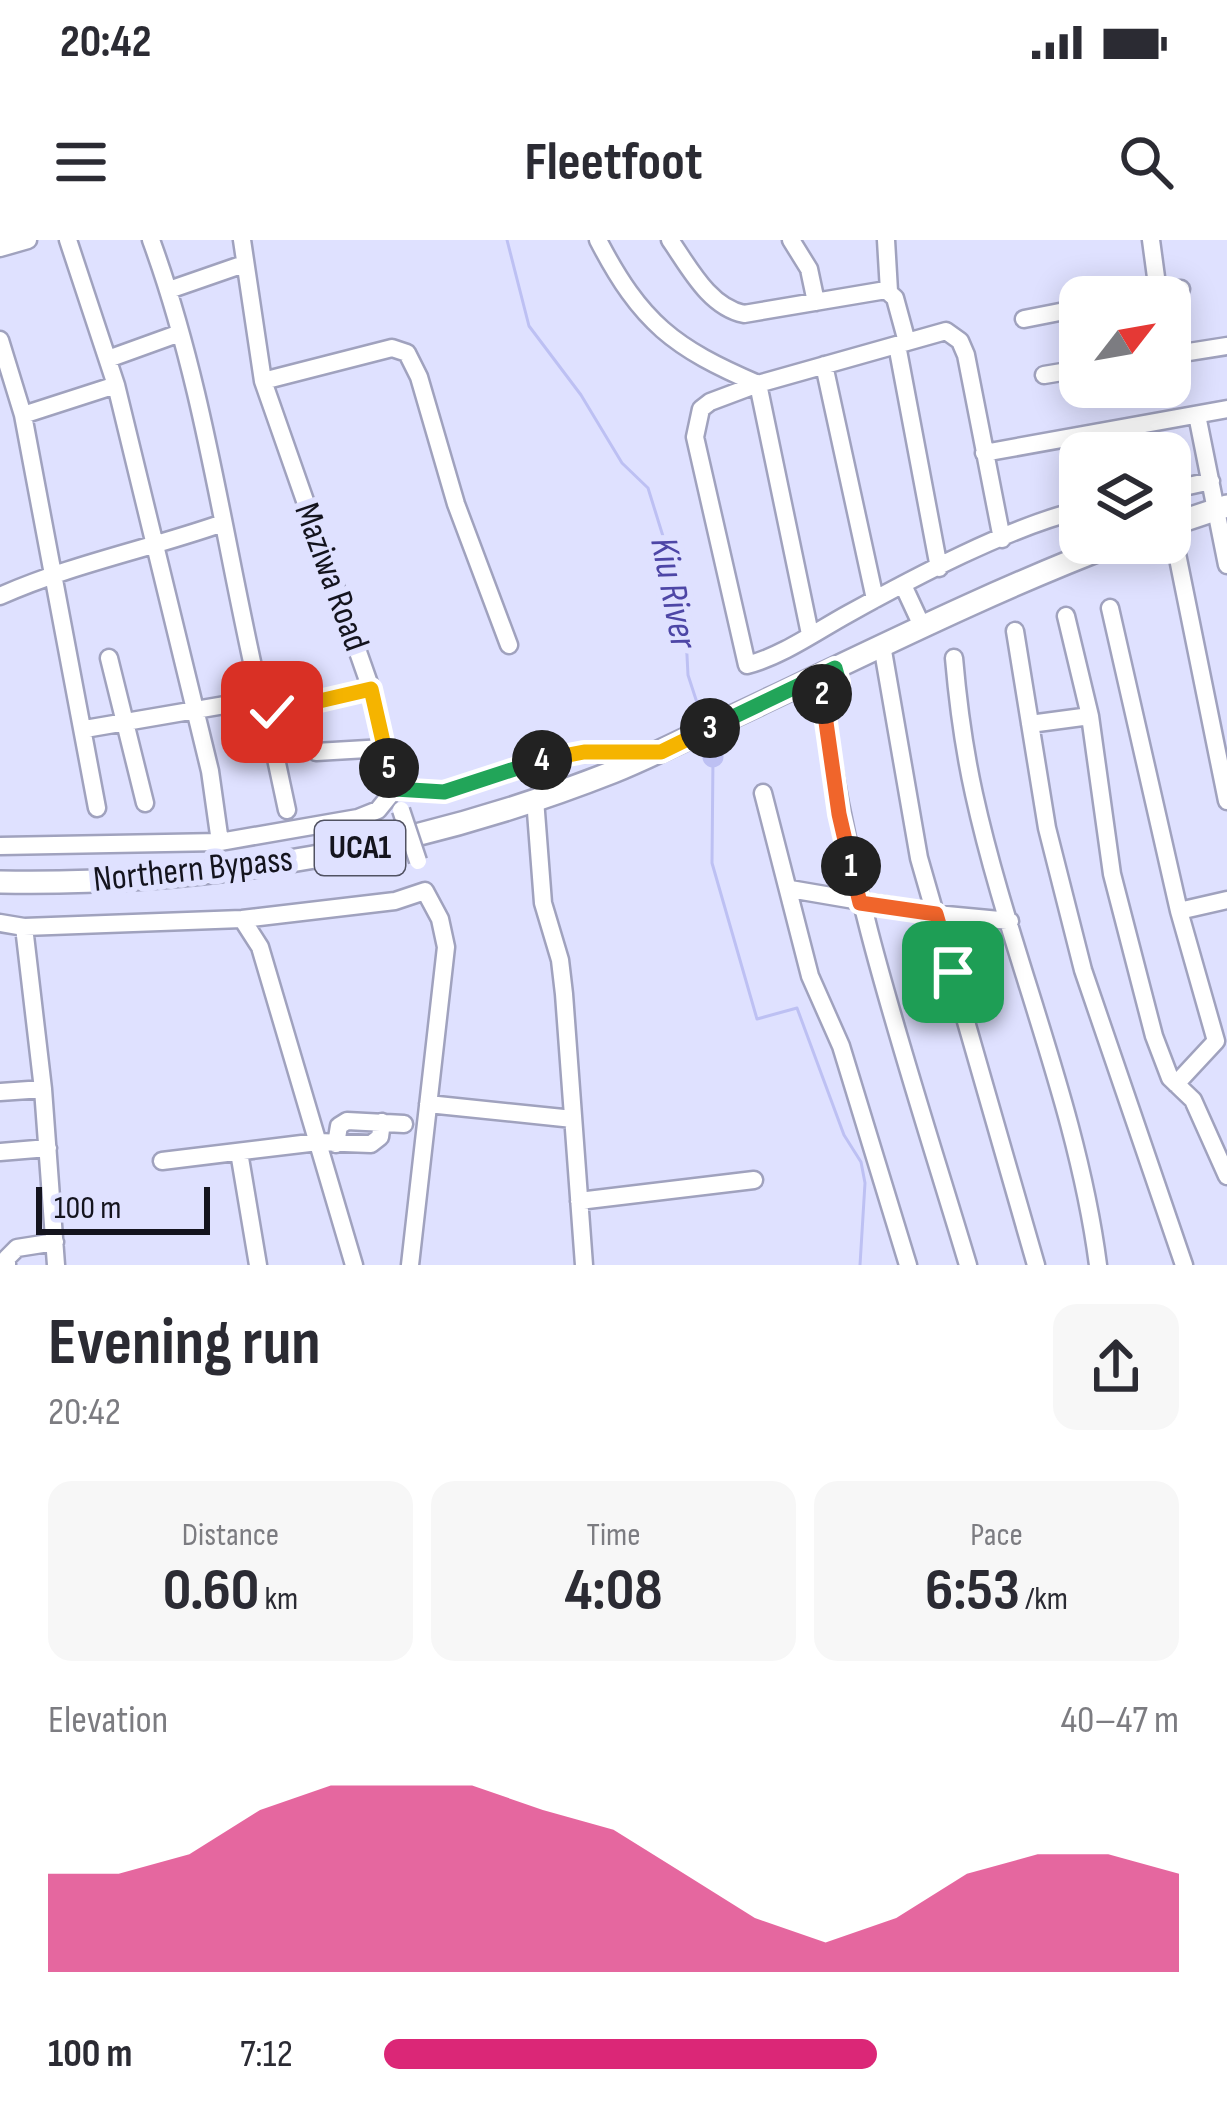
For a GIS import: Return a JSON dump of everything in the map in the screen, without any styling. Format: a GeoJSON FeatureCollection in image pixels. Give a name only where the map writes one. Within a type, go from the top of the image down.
{"type":"FeatureCollection","features":[{"type":"Feature","properties":{"kind":"main road"},"geometry":{"type":"LineString","coordinates":[[1191,518],[1222,507]]}},
{"type":"Feature","properties":{"kind":"main road","name":"Northern Bypass"},"geometry":{"type":"LineString","coordinates":[[0,882],[98,881],[238,870],[395,840],[536,799],[661,752],[922,626],[1068,564]]}},
{"type":"Feature","properties":{"kind":"street"},"geometry":{"type":"LineString","coordinates":[[0,248],[28,240]]}},
{"type":"Feature","properties":{"kind":"street"},"geometry":{"type":"LineString","coordinates":[[68,240],[116,385],[210,771],[220,842]]}},
{"type":"Feature","properties":{"kind":"street"},"geometry":{"type":"LineString","coordinates":[[151,240],[170,290],[287,810]]}},
{"type":"Feature","properties":{"kind":"street","name":"Maziwa Road"},"geometry":{"type":"LineString","coordinates":[[242,240],[263,381],[371,689],[401,810],[446,947],[410,1265]]}},
{"type":"Feature","properties":{"kind":"street"},"geometry":{"type":"LineString","coordinates":[[598,240],[614,272],[658,327],[704,361],[758,384]]}},
{"type":"Feature","properties":{"kind":"street"},"geometry":{"type":"LineString","coordinates":[[670,240],[707,291],[732,312],[889,291]]}},
{"type":"Feature","properties":{"kind":"street"},"geometry":{"type":"LineString","coordinates":[[791,240],[809,269],[816,302]]}},
{"type":"Feature","properties":{"kind":"street"},"geometry":{"type":"LineString","coordinates":[[886,240],[889,291],[939,568]]}},
{"type":"Feature","properties":{"kind":"street"},"geometry":{"type":"LineString","coordinates":[[1151,240],[1156,276]]}},
{"type":"Feature","properties":{"kind":"street"},"geometry":{"type":"LineString","coordinates":[[170,290],[244,264]]}},
{"type":"Feature","properties":{"kind":"street"},"geometry":{"type":"LineString","coordinates":[[1024,319],[1059,312]]}},
{"type":"Feature","properties":{"kind":"street"},"geometry":{"type":"LineString","coordinates":[[1002,539],[976,391],[960,341],[946,331],[758,384],[701,409],[695,437],[747,665],[875,598],[1059,518]]}},
{"type":"Feature","properties":{"kind":"street"},"geometry":{"type":"LineString","coordinates":[[108,359],[180,333]]}},
{"type":"Feature","properties":{"kind":"street"},"geometry":{"type":"LineString","coordinates":[[0,340],[23,415],[97,808]]}},
{"type":"Feature","properties":{"kind":"street"},"geometry":{"type":"LineString","coordinates":[[1191,352],[1227,346]]}},
{"type":"Feature","properties":{"kind":"street"},"geometry":{"type":"LineString","coordinates":[[263,381],[392,348],[406,353],[419,377],[456,504],[509,645]]}},
{"type":"Feature","properties":{"kind":"street"},"geometry":{"type":"LineString","coordinates":[[824,365],[875,598]]}},
{"type":"Feature","properties":{"kind":"street"},"geometry":{"type":"LineString","coordinates":[[1043,375],[1059,372]]}},
{"type":"Feature","properties":{"kind":"street"},"geometry":{"type":"LineString","coordinates":[[758,384],[810,634]]}},
{"type":"Feature","properties":{"kind":"street"},"geometry":{"type":"LineString","coordinates":[[23,415],[116,385]]}},
{"type":"Feature","properties":{"kind":"street"},"geometry":{"type":"LineString","coordinates":[[984,453],[1227,409]]}},
{"type":"Feature","properties":{"kind":"street"},"geometry":{"type":"LineString","coordinates":[[1197,415],[1211,481],[1222,507],[1227,565]]}},
{"type":"Feature","properties":{"kind":"street"},"geometry":{"type":"LineString","coordinates":[[1191,485],[1211,481]]}},
{"type":"Feature","properties":{"kind":"street"},"geometry":{"type":"LineString","coordinates":[[0,596],[50,573],[155,548],[224,523]]}},
{"type":"Feature","properties":{"kind":"street"},"geometry":{"type":"LineString","coordinates":[[1180,564],[1218,707],[1227,801]]}},
{"type":"Feature","properties":{"kind":"street"},"geometry":{"type":"LineString","coordinates":[[903,585],[922,626]]}},
{"type":"Feature","properties":{"kind":"street"},"geometry":{"type":"LineString","coordinates":[[1109,608],[1179,911],[1216,1041],[1176,1084]]}},
{"type":"Feature","properties":{"kind":"street"},"geometry":{"type":"LineString","coordinates":[[1066,616],[1090,716],[1122,920],[1154,1036],[1176,1084],[1193,1100],[1227,1176]]}},
{"type":"Feature","properties":{"kind":"street"},"geometry":{"type":"LineString","coordinates":[[1015,631],[1047,828],[1082,970],[1184,1265]]}},
{"type":"Feature","properties":{"kind":"street"},"geometry":{"type":"LineString","coordinates":[[882,645],[908,806],[1036,1265]]}},
{"type":"Feature","properties":{"kind":"street"},"geometry":{"type":"LineString","coordinates":[[109,658],[145,803]]}},
{"type":"Feature","properties":{"kind":"street"},"geometry":{"type":"LineString","coordinates":[[954,658],[961,734],[975,799],[1060,1088],[1098,1265]]}},
{"type":"Feature","properties":{"kind":"street"},"geometry":{"type":"LineString","coordinates":[[835,668],[839,682],[822,692],[839,814],[860,903],[968,1265]]}},
{"type":"Feature","properties":{"kind":"street"},"geometry":{"type":"LineString","coordinates":[[85,729],[371,689]]}},
{"type":"Feature","properties":{"kind":"street"},"geometry":{"type":"LineString","coordinates":[[1030,724],[1090,716]]}},
{"type":"Feature","properties":{"kind":"street"},"geometry":{"type":"LineString","coordinates":[[316,752],[384,748]]}},
{"type":"Feature","properties":{"kind":"street"},"geometry":{"type":"LineString","coordinates":[[0,846],[220,842],[358,818],[378,810],[395,789],[444,792],[565,754],[661,752]]}},
{"type":"Feature","properties":{"kind":"street"},"geometry":{"type":"LineString","coordinates":[[763,793],[809,976],[841,1046],[908,1265]]}},
{"type":"Feature","properties":{"kind":"street"},"geometry":{"type":"LineString","coordinates":[[536,799],[543,903],[565,994],[584,1265]]}},
{"type":"Feature","properties":{"kind":"street"},"geometry":{"type":"LineString","coordinates":[[790,889],[860,903],[1010,921]]}},
{"type":"Feature","properties":{"kind":"street"},"geometry":{"type":"LineString","coordinates":[[0,923],[24,927],[242,919],[395,902],[425,891]]}},
{"type":"Feature","properties":{"kind":"street"},"geometry":{"type":"LineString","coordinates":[[1179,911],[1227,900]]}},
{"type":"Feature","properties":{"kind":"street"},"geometry":{"type":"LineString","coordinates":[[242,919],[260,947],[327,1143],[354,1265]]}},
{"type":"Feature","properties":{"kind":"street"},"geometry":{"type":"LineString","coordinates":[[24,927],[43,1089],[56,1265]]}},
{"type":"Feature","properties":{"kind":"street"},"geometry":{"type":"LineString","coordinates":[[0,1092],[43,1089]]}},
{"type":"Feature","properties":{"kind":"street"},"geometry":{"type":"LineString","coordinates":[[428,1104],[573,1119]]}},
{"type":"Feature","properties":{"kind":"street"},"geometry":{"type":"LineString","coordinates":[[162,1162],[327,1143],[376,1143],[382,1123],[404,1124]]}},
{"type":"Feature","properties":{"kind":"street"},"geometry":{"type":"LineString","coordinates":[[0,1152],[48,1148]]}},
{"type":"Feature","properties":{"kind":"street"},"geometry":{"type":"LineString","coordinates":[[239,1152],[258,1265]]}},
{"type":"Feature","properties":{"kind":"street"},"geometry":{"type":"LineString","coordinates":[[579,1201],[754,1180]]}},
{"type":"Feature","properties":{"kind":"street"},"geometry":{"type":"LineString","coordinates":[[8,1265],[16,1248],[55,1242]]}},
{"type":"Feature","properties":{"kind":"waterway","name":"Kiu River"},"geometry":{"type":"LineString","coordinates":[[507,240],[529,326],[581,395],[622,463],[648,488],[676,578],[685,617],[688,675],[701,715]]}},
{"type":"Feature","properties":{"kind":"waterway","name":"Kiu River"},"geometry":{"type":"LineString","coordinates":[[701,715],[713,757]]}},
{"type":"Feature","properties":{"kind":"waterway","name":"Kiu River"},"geometry":{"type":"LineString","coordinates":[[713,757],[712,863],[757,1019],[797,1008],[844,1135],[861,1162],[865,1183],[860,1265]]}},
{"type":"Feature","properties":{"kind":"route"},"geometry":{"type":"LineString","coordinates":[[272,712],[371,689],[395,789],[431,794],[565,754],[661,752],[835,668],[839,682],[822,692],[839,814],[860,903],[936,914],[953,972]]}}]}
